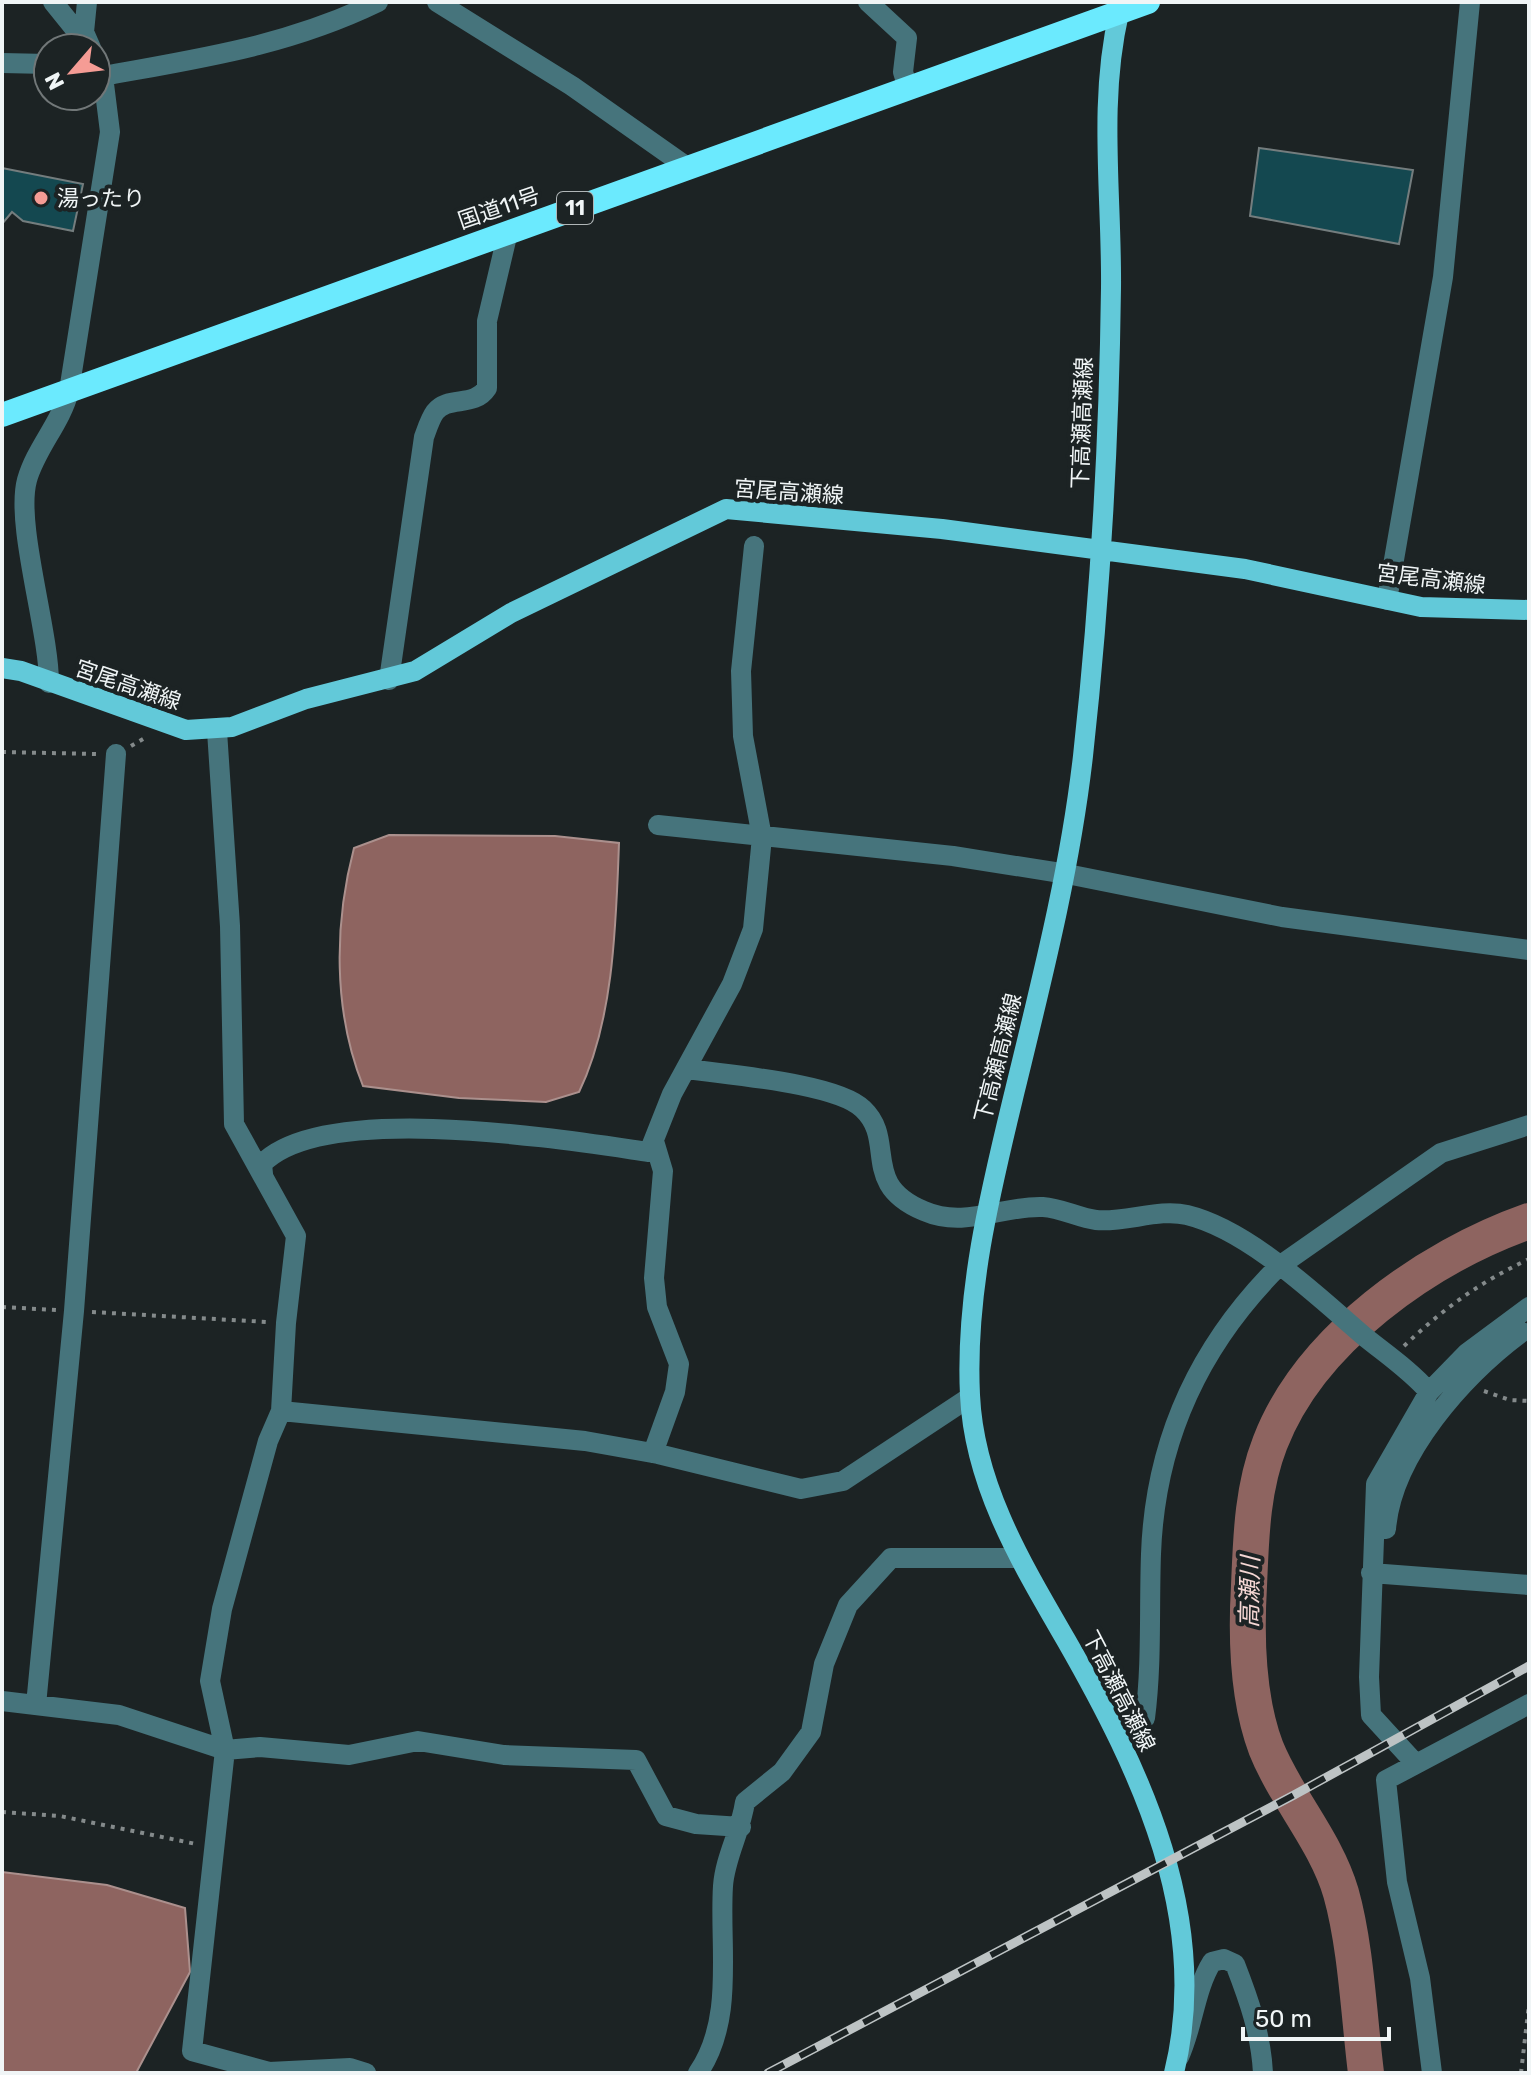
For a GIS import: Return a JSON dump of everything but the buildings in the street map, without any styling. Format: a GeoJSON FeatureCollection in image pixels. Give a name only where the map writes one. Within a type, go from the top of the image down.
{"type":"FeatureCollection","features":[{"type":"Feature","properties":{"kind":"highway","name":"国道11号"},"geometry":{"type":"LineString","coordinates":[[2,415],[908,88],[1119,7],[1148,2]]}},
{"type":"Feature","properties":{"kind":"main road","name":"下高瀬高瀬線"},"geometry":{"type":"LineString","coordinates":[[1119,7],[1108,72],[1111,287],[1102,550],[1083,758],[1067,874],[988,1216],[973,1297],[970,1397],[983,1470],[1019,1558],[1119,1738],[1152,1814],[1179,1910],[1186,1979],[1175,2069]]}},
{"type":"Feature","properties":{"kind":"main road","name":"宮尾高瀬線"},"geometry":{"type":"LineString","coordinates":[[2,668],[21,671],[186,730],[217,731],[265,717],[306,699],[389,680],[425,666],[511,613],[726,509],[942,529],[1245,569],[1387,600],[1457,610],[1529,610]]}},
{"type":"Feature","properties":{"kind":"street"},"geometry":{"type":"LineString","coordinates":[[53,2],[77,32]]}},
{"type":"Feature","properties":{"kind":"street"},"geometry":{"type":"LineString","coordinates":[[87,2],[89,32]]}},
{"type":"Feature","properties":{"kind":"street"},"geometry":{"type":"LineString","coordinates":[[112,50],[264,46],[341,20],[378,2]]}},
{"type":"Feature","properties":{"kind":"street"},"geometry":{"type":"LineString","coordinates":[[437,2],[572,86],[687,167]]}},
{"type":"Feature","properties":{"kind":"street"},"geometry":{"type":"LineString","coordinates":[[868,2],[907,38],[903,72],[908,88]]}},
{"type":"Feature","properties":{"kind":"street"},"geometry":{"type":"LineString","coordinates":[[1387,600],[1443,277],[1470,2]]}},
{"type":"Feature","properties":{"kind":"street"},"geometry":{"type":"LineString","coordinates":[[2,63],[32,64]]}},
{"type":"Feature","properties":{"kind":"street"},"geometry":{"type":"LineString","coordinates":[[49,683],[49,658],[27,522],[26,482],[65,408],[69,391],[110,132],[105,112]]}},
{"type":"Feature","properties":{"kind":"street"},"geometry":{"type":"LineString","coordinates":[[389,680],[424,437],[434,413],[444,404],[471,400],[487,388],[487,321],[508,232]]}},
{"type":"Feature","properties":{"kind":"street"},"geometry":{"type":"LineString","coordinates":[[263,1174],[262,1164],[273,1153],[296,1143],[350,1131],[386,1129],[546,1137],[649,1152],[672,1094],[732,984],[753,929],[762,837],[743,736],[741,671],[754,546]]}},
{"type":"Feature","properties":{"kind":"street"},"geometry":{"type":"LineString","coordinates":[[217,731],[230,926],[234,1124],[296,1236],[286,1323],[281,1411],[268,1441],[222,1609],[210,1681],[225,1750],[192,2051],[244,2069],[269,2072],[350,2068],[366,2073]]}},
{"type":"Feature","properties":{"kind":"street"},"geometry":{"type":"LineString","coordinates":[[36,1705],[74,1311],[116,754]]}},
{"type":"Feature","properties":{"kind":"street"},"geometry":{"type":"LineString","coordinates":[[658,825],[953,856],[1067,874],[1282,917],[1529,950]]}},
{"type":"Feature","properties":{"kind":"street"},"geometry":{"type":"LineString","coordinates":[[688,1069],[800,1086],[845,1097],[865,1110],[878,1140],[883,1175],[896,1195],[925,1212],[947,1217],[988,1216],[1043,1207],[1097,1220],[1184,1214],[1224,1228],[1299,1281],[1425,1388]]}},
{"type":"Feature","properties":{"kind":"street"},"geometry":{"type":"LineString","coordinates":[[1119,1738],[1145,1718],[1151,1673],[1151,1550],[1170,1433],[1196,1371],[1258,1287],[1278,1267],[1441,1153],[1529,1125]]}},
{"type":"Feature","properties":{"kind":"street"},"geometry":{"type":"LineString","coordinates":[[653,1453],[675,1392],[679,1364],[657,1307],[654,1278],[663,1171],[654,1141]]}},
{"type":"Feature","properties":{"kind":"street"},"geometry":{"type":"LineString","coordinates":[[1416,1764],[1371,1715],[1377,1573],[1376,1484],[1425,1388],[1529,1307]]}},
{"type":"Feature","properties":{"kind":"street"},"geometry":{"type":"LineString","coordinates":[[1377,1573],[1387,1509],[1406,1467],[1435,1419],[1463,1383],[1522,1332]]}},
{"type":"Feature","properties":{"kind":"street"},"geometry":{"type":"LineString","coordinates":[[281,1411],[585,1441],[653,1453],[801,1489],[843,1481],[970,1397]]}},
{"type":"Feature","properties":{"kind":"street"},"geometry":{"type":"LineString","coordinates":[[698,2073],[711,2044],[724,1983],[723,1883],[741,1827],[745,1802],[782,1772],[811,1732],[824,1664],[848,1605],[891,1558],[1019,1558]]}},
{"type":"Feature","properties":{"kind":"street"},"geometry":{"type":"LineString","coordinates":[[1377,1573],[1529,1585]]}},
{"type":"Feature","properties":{"kind":"street"},"geometry":{"type":"LineString","coordinates":[[2,1701],[119,1715],[225,1750],[260,1747],[349,1755],[418,1741],[504,1755],[636,1760],[666,1816],[696,1824],[741,1827]]}},
{"type":"Feature","properties":{"kind":"street"},"geometry":{"type":"LineString","coordinates":[[1432,2073],[1420,1978],[1397,1882],[1386,1780],[1529,1704]]}},
{"type":"Feature","properties":{"kind":"street"},"geometry":{"type":"LineString","coordinates":[[1175,2069],[1192,2030],[1205,1973],[1212,1962],[1224,1959],[1235,1964],[1248,1998],[1262,2044],[1263,2073]]}},
{"type":"Feature","properties":{"kind":"path"},"geometry":{"type":"LineString","coordinates":[[2,752],[116,754],[165,722]]}},
{"type":"Feature","properties":{"kind":"path"},"geometry":{"type":"LineString","coordinates":[[1400,1350],[1448,1305],[1488,1278],[1529,1259]]}},
{"type":"Feature","properties":{"kind":"path"},"geometry":{"type":"LineString","coordinates":[[2,1307],[286,1323]]}},
{"type":"Feature","properties":{"kind":"path"},"geometry":{"type":"LineString","coordinates":[[1463,1383],[1510,1400],[1529,1401]]}},
{"type":"Feature","properties":{"kind":"path"},"geometry":{"type":"LineString","coordinates":[[2,1812],[60,1816],[214,1848]]}},
{"type":"Feature","properties":{"kind":"path"},"geometry":{"type":"LineString","coordinates":[[1521,2073],[1529,2004]]}},
{"type":"Feature","properties":{"kind":"shaded area"},"geometry":{"type":"Polygon","coordinates":[[[389,835],[555,836],[619,843],[614,938],[606,1003],[591,1064],[579,1092],[546,1102],[459,1098],[363,1086],[346,1028],[342,998],[340,937],[343,907],[354,848],[389,835]]]}},
{"type":"Feature","properties":{"kind":"shaded area"},"geometry":{"type":"Polygon","coordinates":[[[2,1872],[107,1885],[185,1908],[190,1972],[136,2073],[2,2073],[2,1872]]]}},
{"type":"Feature","properties":{"kind":"waterway","name":"高瀬川"},"geometry":{"type":"LineString","coordinates":[[1366,2073],[1354,1958],[1341,1893],[1326,1855],[1274,1766],[1255,1710],[1248,1626],[1256,1496],[1264,1460],[1288,1405],[1313,1370],[1343,1337],[1376,1306],[1451,1256],[1529,1221]]}},
{"type":"Feature","properties":{"kind":"railway"},"geometry":{"type":"LineString","coordinates":[[768,2073],[1294,1795],[1529,1666]]}},
{"type":"Feature","properties":{"kind":"place","name":"湯ったり"},"geometry":{"type":"Point","coordinates":[41,198]}}]}
